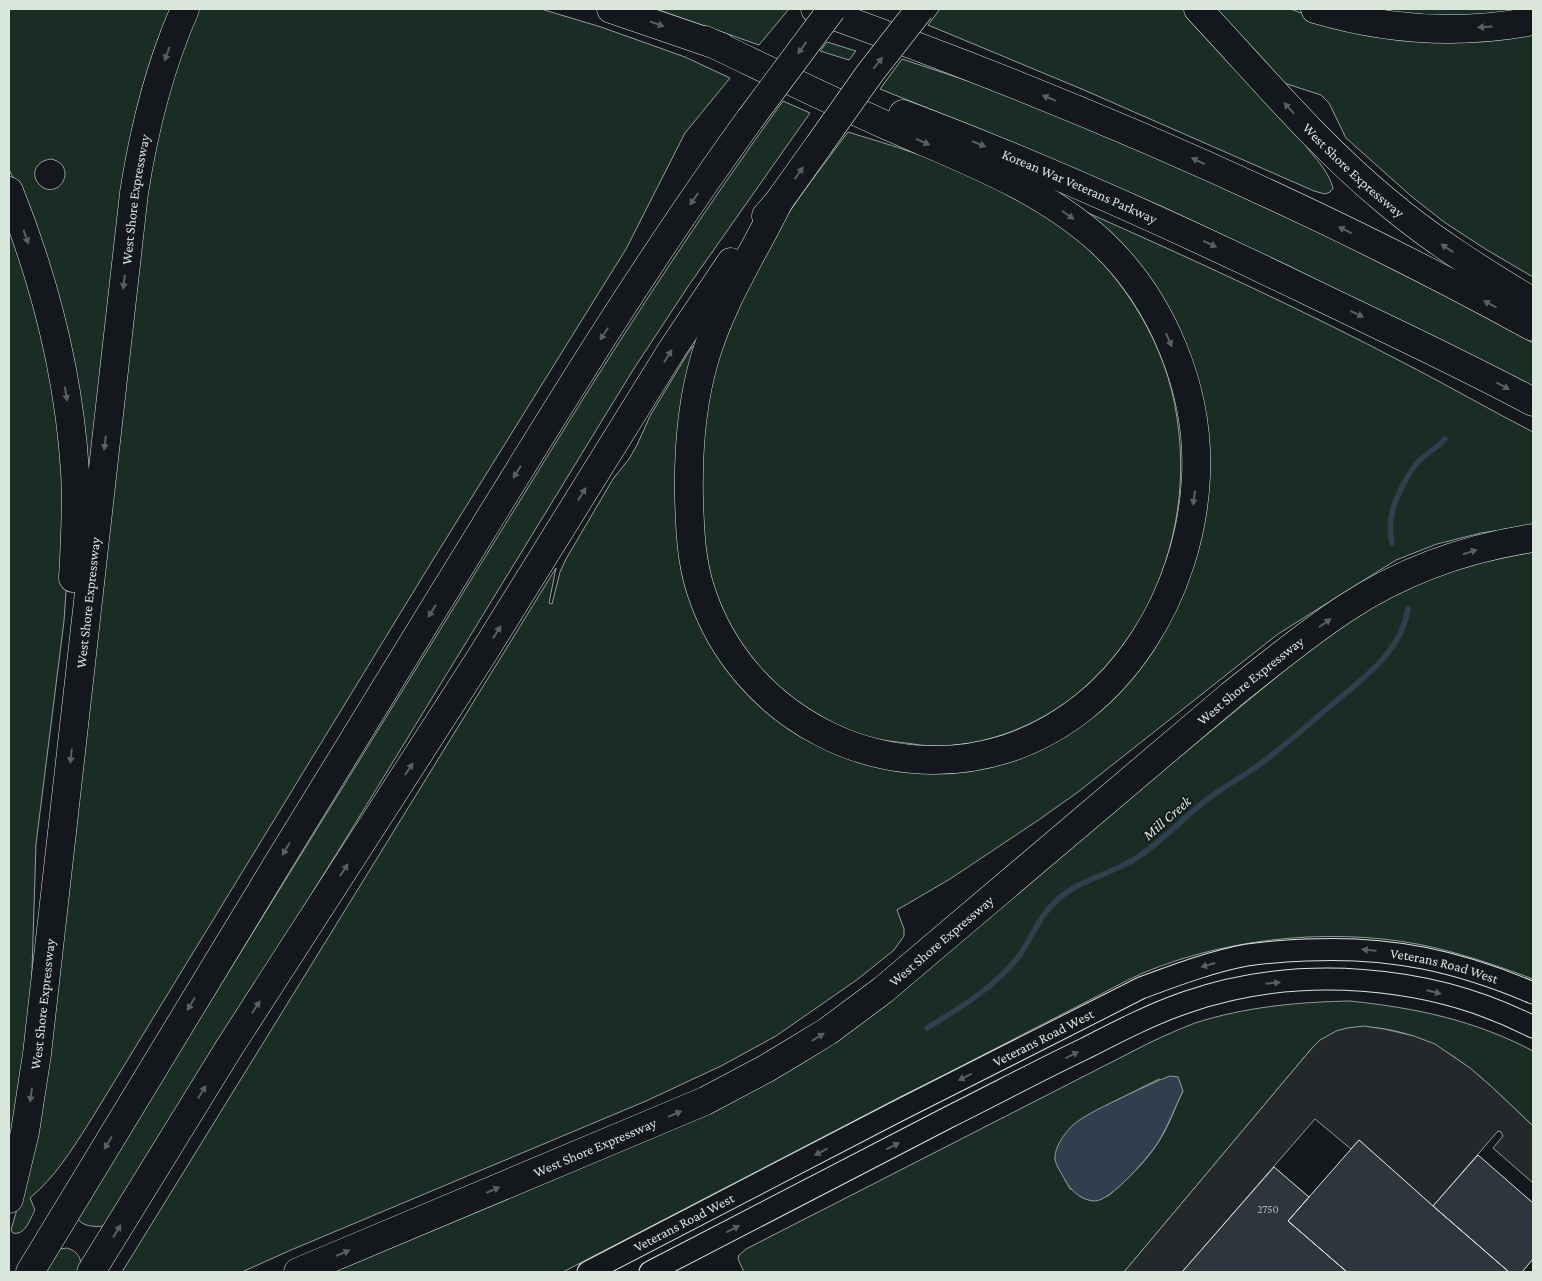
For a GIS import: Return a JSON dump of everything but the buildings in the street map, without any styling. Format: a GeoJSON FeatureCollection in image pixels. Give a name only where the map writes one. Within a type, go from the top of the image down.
{"type":"FeatureCollection","features":[{"type":"Feature","properties":{"kind":"highway","name":"West Shore Expressway"},"geometry":{"type":"LineString","coordinates":[[9,1199],[21,1152],[33,1080],[140,154],[157,83],[185,9]]}},
{"type":"Feature","properties":{"kind":"highway","name":"Korean War Veterans Parkway"},"geometry":{"type":"LineString","coordinates":[[611,9],[704,40],[937,127],[1166,223],[1433,350],[1533,402]]}},
{"type":"Feature","properties":{"kind":"highway"},"geometry":{"type":"LineString","coordinates":[[816,9],[995,76],[1185,155],[1373,244],[1533,327]]}},
{"type":"Feature","properties":{"kind":"highway"},"geometry":{"type":"LineString","coordinates":[[30,1272],[216,962],[577,376],[653,259],[750,119],[832,9]]}},
{"type":"Feature","properties":{"kind":"highway"},"geometry":{"type":"LineString","coordinates":[[91,1272],[229,1048],[481,657],[691,319],[754,228],[779,201],[870,73],[920,9]]}},
{"type":"Feature","properties":{"kind":"highway","name":"West Shore Expressway"},"geometry":{"type":"LineString","coordinates":[[1198,9],[1316,136],[1385,201],[1462,258],[1533,302]]}},
{"type":"Feature","properties":{"kind":"highway"},"geometry":{"type":"LineString","coordinates":[[1315,9],[1383,25],[1432,29],[1481,28],[1533,21]]}},
{"type":"Feature","properties":{"kind":"highway"},"geometry":{"type":"LineString","coordinates":[[704,40],[862,115],[995,173],[1056,207],[1089,231],[1117,259],[1138,285],[1163,328],[1190,402],[1195,434],[1195,490],[1186,545],[1166,599],[1147,635],[1134,654],[1119,673],[1084,707],[1046,731],[1007,748],[962,758],[940,760],[895,757],[846,744],[806,724],[765,693],[734,656],[718,629],[700,589],[694,564],[689,485],[692,423],[704,362],[714,330],[779,201]]}},
{"type":"Feature","properties":{"kind":"highway"},"geometry":{"type":"LineString","coordinates":[[9,191],[29,245],[51,319],[59,354],[72,440],[75,474],[73,599],[76,708]]}},
{"type":"Feature","properties":{"kind":"highway","name":"West Shore Expressway"},"geometry":{"type":"LineString","coordinates":[[298,1272],[689,1108],[767,1068],[828,1031],[883,990],[1245,684],[1288,649],[1347,607],[1377,590],[1438,563],[1471,551],[1533,538]]}},
{"type":"Feature","properties":{"kind":"street","name":"Veterans Road West"},"geometry":{"type":"LineString","coordinates":[[588,1272],[898,1111],[1141,988],[1205,966],[1248,955],[1284,951],[1321,949],[1367,950],[1430,958],[1468,968],[1533,993]]}},
{"type":"Feature","properties":{"kind":"street","name":"Veterans Road West"},"geometry":{"type":"LineString","coordinates":[[650,1272],[1028,1076],[1127,1028],[1188,1002],[1222,991],[1255,984],[1315,980],[1392,984],[1461,998],[1493,1009],[1533,1027]]}},
{"type":"Feature","properties":{"kind":"green space"},"geometry":{"type":"Polygon","coordinates":[[[9,9],[170,9],[148,68],[132,130],[89,475],[20,194],[9,169],[9,9]],[[51,159],[41,162],[37,167],[35,177],[42,187],[55,189],[64,180],[64,168],[59,162],[51,159]]]}},
{"type":"Feature","properties":{"kind":"green space"},"geometry":{"type":"Polygon","coordinates":[[[197,9],[541,9],[601,27],[685,57],[730,78],[685,133],[626,249],[431,563],[89,1123],[55,1172],[30,1198],[35,1210],[27,1226],[21,1232],[13,1233],[11,1230],[27,1174],[119,415],[156,127],[197,9]]]}},
{"type":"Feature","properties":{"kind":"green space"},"geometry":{"type":"Polygon","coordinates":[[[656,9],[789,9],[759,45],[656,9]]]}},
{"type":"Feature","properties":{"kind":"green space"},"geometry":{"type":"Polygon","coordinates":[[[940,9],[1185,9],[1294,131],[1323,168],[1333,188],[1325,194],[1314,191],[1084,90],[928,25],[940,9]]]}},
{"type":"Feature","properties":{"kind":"green space"},"geometry":{"type":"Polygon","coordinates":[[[1212,9],[1290,9],[1311,16],[1533,30],[1533,277],[1444,222],[1411,196],[1346,138],[1329,103],[1321,95],[1284,83],[1212,9]]]}},
{"type":"Feature","properties":{"kind":"green space"},"geometry":{"type":"Polygon","coordinates":[[[1359,9],[1530,9],[1443,20],[1359,9]]]}},
{"type":"Feature","properties":{"kind":"green space"},"geometry":{"type":"Polygon","coordinates":[[[827,42],[856,51],[849,60],[820,51],[827,42]]]}},
{"type":"Feature","properties":{"kind":"green space"},"geometry":{"type":"Polygon","coordinates":[[[902,59],[980,85],[1078,123],[1337,241],[1453,300],[1533,343],[1533,393],[1227,237],[1161,206],[880,89],[902,59]]]}},
{"type":"Feature","properties":{"kind":"green space"},"geometry":{"type":"Polygon","coordinates":[[[783,101],[810,113],[689,285],[633,370],[350,832],[105,1226],[85,1225],[77,1217],[568,423],[672,260],[783,101]]]}},
{"type":"Feature","properties":{"kind":"green space"},"geometry":{"type":"Polygon","coordinates":[[[848,132],[906,150],[958,171],[1017,199],[1063,226],[1107,268],[1140,314],[1164,364],[1172,391],[1180,445],[1179,499],[1169,551],[1150,601],[1120,651],[1076,695],[1023,727],[994,738],[963,744],[932,746],[884,740],[855,733],[819,715],[783,689],[764,672],[747,652],[721,607],[710,572],[704,542],[702,473],[708,404],[713,372],[721,345],[750,275],[765,249],[799,198],[848,132]]]}},
{"type":"Feature","properties":{"kind":"green space"},"geometry":{"type":"Polygon","coordinates":[[[1086,212],[1287,304],[1422,372],[1533,432],[1533,525],[1481,533],[1437,544],[1396,560],[1278,634],[1078,792],[950,879],[897,910],[904,929],[904,936],[894,950],[858,979],[776,1036],[721,1066],[646,1101],[242,1272],[122,1272],[556,568],[549,603],[552,604],[560,572],[566,559],[613,479],[629,459],[650,416],[692,347],[697,345],[687,568],[807,734],[977,765],[1153,646],[1202,422],[1085,216],[1086,212]]]}},
{"type":"Feature","properties":{"kind":"green space"},"geometry":{"type":"Polygon","coordinates":[[[9,215],[33,281],[66,456],[67,577],[64,621],[36,844],[31,1002],[23,1077],[9,1143],[9,215]]]}},
{"type":"Feature","properties":{"kind":"green space"},"geometry":{"type":"Polygon","coordinates":[[[1533,552],[1533,979],[1485,962],[1436,948],[1400,941],[1363,937],[1288,938],[1213,950],[1177,960],[1127,980],[563,1272],[325,1272],[691,1119],[1056,859],[1296,661],[1343,625],[1380,602],[1415,584],[1477,563],[1533,552]]]}},
{"type":"Feature","properties":{"kind":"green space"},"geometry":{"type":"Polygon","coordinates":[[[1350,1001],[1398,1007],[1444,1017],[1489,1031],[1533,1051],[1533,1126],[1499,1093],[1445,1051],[1424,1040],[1402,1033],[1368,1027],[1351,1028],[1327,1037],[1312,1048],[1124,1272],[744,1272],[738,1259],[739,1255],[746,1249],[1177,1030],[1195,1023],[1252,1009],[1350,1001]],[[1159,1079],[1107,1105],[1055,1159],[1070,1189],[1108,1196],[1115,1190],[1154,1149],[1166,1129],[1183,1091],[1159,1079]]]}},
{"type":"Feature","properties":{"kind":"green space"},"geometry":{"type":"Polygon","coordinates":[[[67,1248],[75,1252],[79,1257],[81,1264],[80,1272],[42,1272],[59,1249],[67,1248]]]}},
{"type":"Feature","properties":{"kind":"shaded area"},"geometry":{"type":"Polygon","coordinates":[[[1364,1026],[1414,1036],[1435,1044],[1470,1068],[1492,1087],[1533,1126],[1533,1183],[1493,1148],[1503,1136],[1498,1131],[1433,1206],[1359,1140],[1351,1149],[1315,1119],[1182,1272],[1124,1272],[1312,1048],[1320,1040],[1336,1031],[1364,1026]]]}},
{"type":"Feature","properties":{"kind":"water"},"geometry":{"type":"Polygon","coordinates":[[[1170,1076],[1178,1077],[1183,1091],[1163,1133],[1149,1155],[1130,1176],[1102,1199],[1090,1201],[1073,1191],[1067,1184],[1055,1159],[1059,1143],[1070,1128],[1090,1113],[1170,1076]]]}},
{"type":"Feature","properties":{"kind":"waterway","name":"Mill Creek"},"geometry":{"type":"LineString","coordinates":[[1392,543],[1390,526],[1392,511],[1405,481],[1419,461],[1445,439]]}},
{"type":"Feature","properties":{"kind":"waterway","name":"Mill Creek"},"geometry":{"type":"LineString","coordinates":[[927,1028],[976,996],[1000,977],[1019,956],[1040,920],[1057,900],[1075,887],[1144,853],[1209,798],[1272,755],[1370,672],[1398,638],[1408,609]]}}]}
